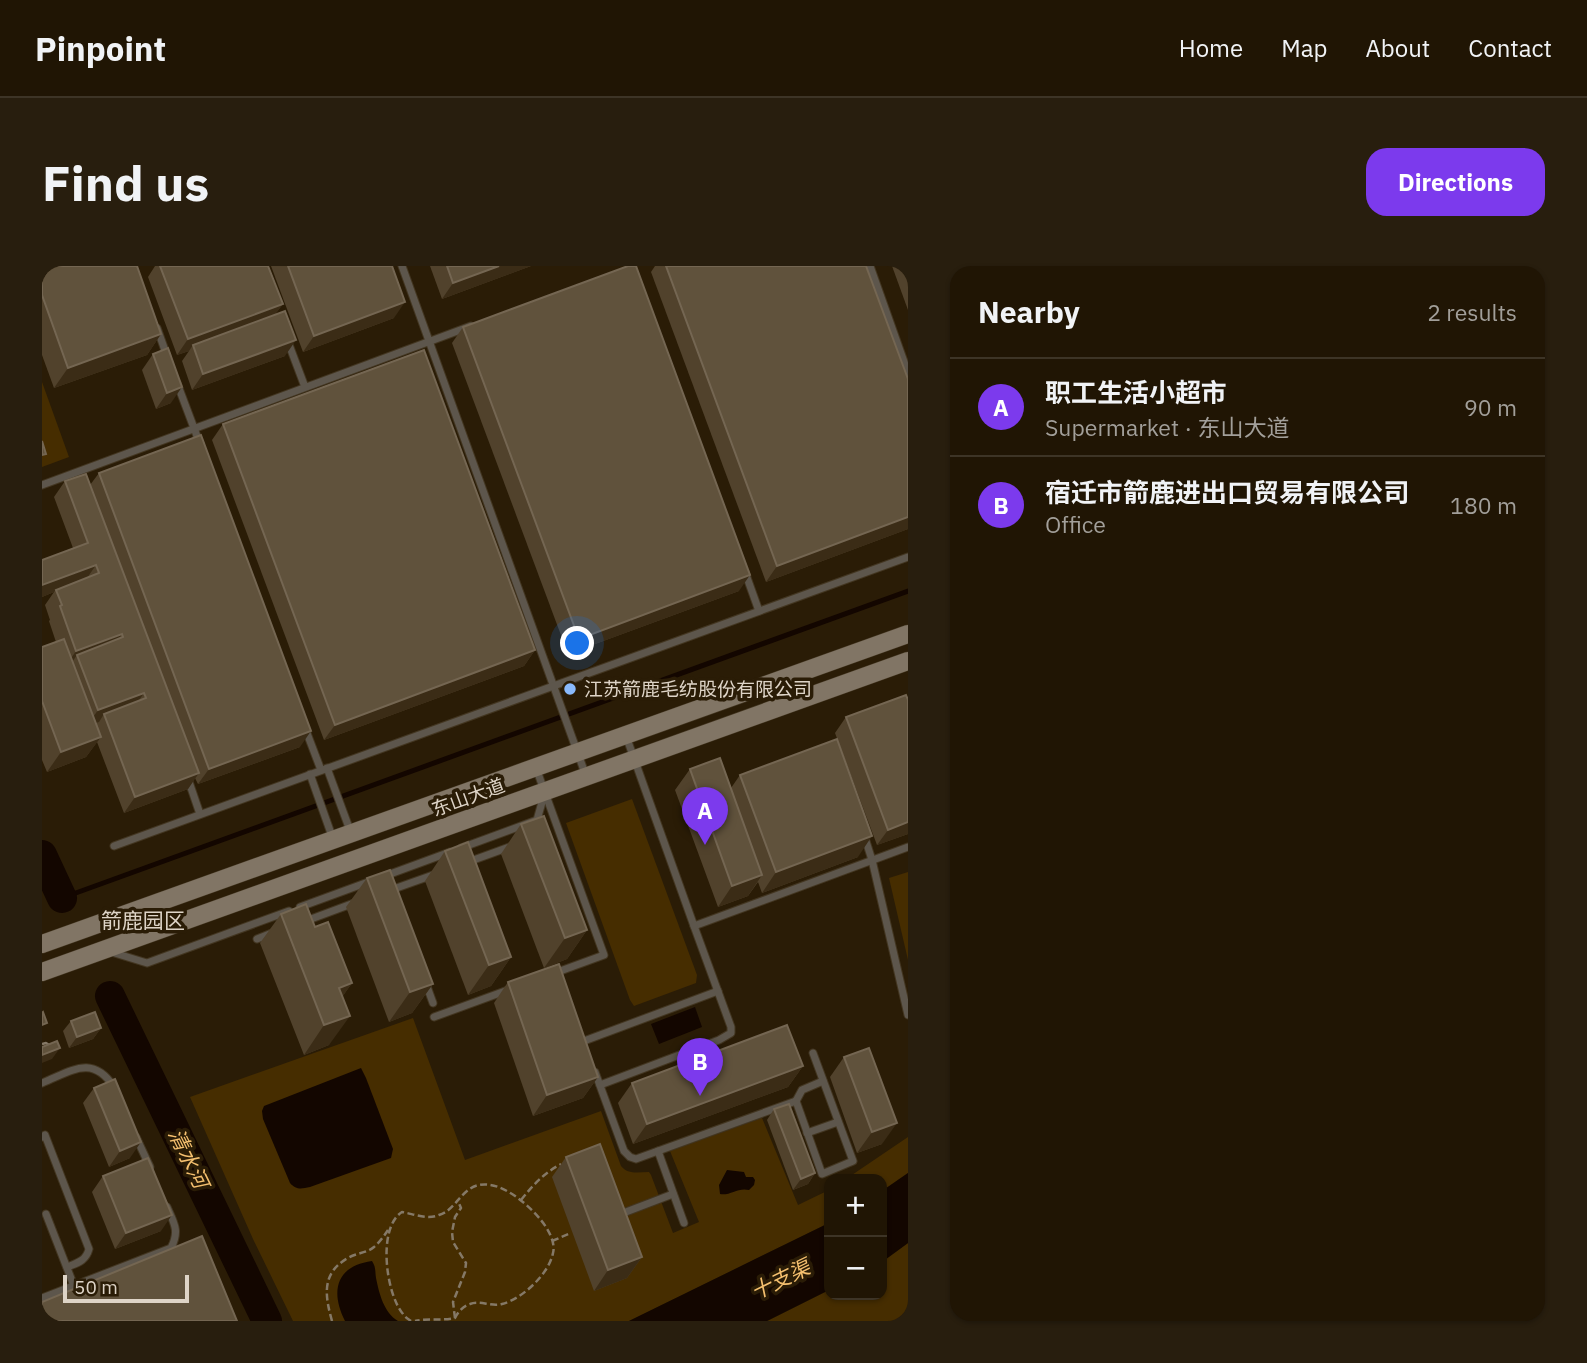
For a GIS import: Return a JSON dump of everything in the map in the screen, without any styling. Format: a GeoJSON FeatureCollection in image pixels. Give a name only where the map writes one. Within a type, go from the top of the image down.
{"type":"FeatureCollection","features":[{"type":"Feature","properties":{"kind":"main road","name":"东山大道"},"geometry":{"type":"LineString","coordinates":[[42,944],[908,634]]}},
{"type":"Feature","properties":{"kind":"main road","name":"东山大道"},"geometry":{"type":"LineString","coordinates":[[42,972],[908,661]]}},
{"type":"Feature","properties":{"kind":"lane"},"geometry":{"type":"LineString","coordinates":[[402,266],[586,777]]}},
{"type":"Feature","properties":{"kind":"lane"},"geometry":{"type":"LineString","coordinates":[[870,266],[908,373]]}},
{"type":"Feature","properties":{"kind":"lane"},"geometry":{"type":"LineString","coordinates":[[152,316],[171,366]]}},
{"type":"Feature","properties":{"kind":"lane"},"geometry":{"type":"LineString","coordinates":[[42,485],[480,322]]}},
{"type":"Feature","properties":{"kind":"lane"},"geometry":{"type":"LineString","coordinates":[[287,339],[304,387]]}},
{"type":"Feature","properties":{"kind":"lane"},"geometry":{"type":"LineString","coordinates":[[175,379],[203,454]]}},
{"type":"Feature","properties":{"kind":"lane"},"geometry":{"type":"LineString","coordinates":[[74,473],[79,486]]}},
{"type":"Feature","properties":{"kind":"lane"},"geometry":{"type":"LineString","coordinates":[[114,846],[908,557]]}},
{"type":"Feature","properties":{"kind":"lane"},"geometry":{"type":"LineString","coordinates":[[741,560],[759,611]]}},
{"type":"Feature","properties":{"kind":"lane"},"geometry":{"type":"LineString","coordinates":[[302,719],[335,790],[351,833]]}},
{"type":"Feature","properties":{"kind":"lane"},"geometry":{"type":"LineString","coordinates":[[600,1085],[731,1033],[625,735]]}},
{"type":"Feature","properties":{"kind":"lane"},"geometry":{"type":"LineString","coordinates":[[536,767],[604,955],[547,976]]}},
{"type":"Feature","properties":{"kind":"lane"},"geometry":{"type":"LineString","coordinates":[[310,774],[333,840]]}},
{"type":"Feature","properties":{"kind":"lane"},"geometry":{"type":"LineString","coordinates":[[186,775],[201,814]]}},
{"type":"Feature","properties":{"kind":"lane"},"geometry":{"type":"LineString","coordinates":[[104,950],[148,963],[537,820],[545,791]]}},
{"type":"Feature","properties":{"kind":"lane"},"geometry":{"type":"LineString","coordinates":[[864,836],[908,1015]]}},
{"type":"Feature","properties":{"kind":"lane"},"geometry":{"type":"LineString","coordinates":[[456,867],[520,844]]}},
{"type":"Feature","properties":{"kind":"lane"},"geometry":{"type":"LineString","coordinates":[[694,926],[908,847]]}},
{"type":"Feature","properties":{"kind":"lane"},"geometry":{"type":"LineString","coordinates":[[379,894],[443,871]]}},
{"type":"Feature","properties":{"kind":"lane"},"geometry":{"type":"LineString","coordinates":[[386,876],[396,902]]}},
{"type":"Feature","properties":{"kind":"lane"},"geometry":{"type":"LineString","coordinates":[[294,925],[367,899]]}},
{"type":"Feature","properties":{"kind":"lane"},"geometry":{"type":"LineString","coordinates":[[257,939],[282,930]]}},
{"type":"Feature","properties":{"kind":"lane"},"geometry":{"type":"LineString","coordinates":[[559,971],[563,983]]}},
{"type":"Feature","properties":{"kind":"lane"},"geometry":{"type":"LineString","coordinates":[[424,978],[433,1003]]}},
{"type":"Feature","properties":{"kind":"lane"},"geometry":{"type":"LineString","coordinates":[[434,1017],[511,989]]}},
{"type":"Feature","properties":{"kind":"lane"},"geometry":{"type":"LineString","coordinates":[[584,1041],[718,991]]}},
{"type":"Feature","properties":{"kind":"lane"},"geometry":{"type":"LineString","coordinates":[[580,1029],[588,1052]]}},
{"type":"Feature","properties":{"kind":"lane"},"geometry":{"type":"LineString","coordinates":[[796,1101],[822,1174],[853,1161],[813,1054]]}},
{"type":"Feature","properties":{"kind":"lane"},"geometry":{"type":"LineString","coordinates":[[592,1063],[624,1151],[629,1157],[636,1159],[796,1101],[802,1090],[823,1081]]}},
{"type":"Feature","properties":{"kind":"lane"},"geometry":{"type":"LineString","coordinates":[[42,1083],[80,1068],[90,1067],[100,1071],[113,1085],[118,1097]]}},
{"type":"Feature","properties":{"kind":"lane"},"geometry":{"type":"LineString","coordinates":[[807,1133],[838,1122]]}},
{"type":"Feature","properties":{"kind":"lane"},"geometry":{"type":"LineString","coordinates":[[134,1132],[155,1179]]}},
{"type":"Feature","properties":{"kind":"lane"},"geometry":{"type":"LineString","coordinates":[[42,1137],[45,1136],[89,1249],[83,1260],[67,1267]]}},
{"type":"Feature","properties":{"kind":"lane"},"geometry":{"type":"LineString","coordinates":[[658,1151],[684,1223]]}},
{"type":"Feature","properties":{"kind":"lane"},"geometry":{"type":"LineString","coordinates":[[611,1218],[673,1194]]}},
{"type":"Feature","properties":{"kind":"lane"},"geometry":{"type":"LineString","coordinates":[[42,1298],[171,1248],[179,1240],[165,1202]]}},
{"type":"Feature","properties":{"kind":"lane"},"geometry":{"type":"LineString","coordinates":[[46,1214],[74,1286]]}},
{"type":"Feature","properties":{"kind":"path"},"geometry":{"type":"LineString","coordinates":[[42,1044],[51,1045],[63,1074]]}},
{"type":"Feature","properties":{"kind":"path"},"geometry":{"type":"LineString","coordinates":[[521,1200],[543,1175],[567,1162]]}},
{"type":"Feature","properties":{"kind":"path"},"geometry":{"type":"LineString","coordinates":[[332,1321],[326,1291],[328,1278],[340,1264],[349,1257],[372,1249],[390,1228],[396,1216],[402,1212],[427,1217],[439,1216],[476,1185],[491,1184],[521,1200],[533,1210],[546,1226],[553,1253],[541,1279],[524,1293],[503,1304],[474,1302],[458,1312],[455,1318],[413,1321],[402,1313],[392,1293],[387,1266],[390,1228]]}},
{"type":"Feature","properties":{"kind":"path"},"geometry":{"type":"LineString","coordinates":[[455,1318],[453,1302],[466,1263],[453,1242],[455,1217],[461,1208],[458,1201]]}},
{"type":"Feature","properties":{"kind":"path"},"geometry":{"type":"LineString","coordinates":[[552,1241],[571,1233]]}},
{"type":"Feature","properties":{"kind":"shaded area"},"geometry":{"type":"Polygon","coordinates":[[[42,382],[69,457],[42,467],[42,382]]]}},
{"type":"Feature","properties":{"kind":"shaded area"},"geometry":{"type":"Polygon","coordinates":[[[632,799],[697,975],[696,983],[634,1006],[566,823],[632,799]]]}},
{"type":"Feature","properties":{"kind":"shaded area"},"geometry":{"type":"Polygon","coordinates":[[[908,872],[908,960],[889,878],[908,872]]]}},
{"type":"Feature","properties":{"kind":"shaded area"},"geometry":{"type":"Polygon","coordinates":[[[413,1018],[465,1160],[601,1111],[621,1166],[630,1172],[649,1172],[673,1233],[699,1222],[670,1151],[762,1118],[798,1205],[824,1192],[824,1225],[629,1321],[293,1321],[190,1097],[413,1018]]]}},
{"type":"Feature","properties":{"kind":"shaded area"},"geometry":{"type":"Polygon","coordinates":[[[908,1137],[908,1173],[887,1188],[887,1174],[853,1174],[908,1137]]]}},
{"type":"Feature","properties":{"kind":"shaded area"},"geometry":{"type":"Polygon","coordinates":[[[908,1243],[908,1321],[767,1321],[824,1292],[824,1300],[887,1300],[887,1258],[908,1243]]]}},
{"type":"Feature","properties":{"kind":"water"},"geometry":{"type":"Polygon","coordinates":[[[695,1007],[702,1027],[659,1044],[651,1024],[695,1007]]]}},
{"type":"Feature","properties":{"kind":"water"},"geometry":{"type":"Polygon","coordinates":[[[361,1068],[393,1149],[391,1158],[310,1187],[294,1187],[263,1119],[264,1106],[361,1068]]]}},
{"type":"Feature","properties":{"kind":"water"},"geometry":{"type":"Polygon","coordinates":[[[727,1170],[744,1172],[746,1177],[753,1177],[754,1185],[749,1190],[720,1194],[719,1185],[727,1170]]]}},
{"type":"Feature","properties":{"kind":"water"},"geometry":{"type":"Polygon","coordinates":[[[908,1173],[908,1243],[887,1258],[887,1237],[887,1188],[908,1173]]]}},
{"type":"Feature","properties":{"kind":"water","name":"十支渠"},"geometry":{"type":"Polygon","coordinates":[[[824,1225],[824,1292],[767,1321],[629,1321],[824,1225]]]}},
{"type":"Feature","properties":{"kind":"water"},"geometry":{"type":"Polygon","coordinates":[[[372,1261],[383,1302],[389,1313],[398,1321],[345,1321],[338,1300],[339,1282],[350,1268],[372,1261]]]}},
{"type":"Feature","properties":{"kind":"building"},"geometry":{"type":"Polygon","coordinates":[[[42,266],[137,266],[161,334],[68,368],[42,295],[42,266]]]}},
{"type":"Feature","properties":{"kind":"building"},"geometry":{"type":"Polygon","coordinates":[[[160,266],[268,266],[283,304],[188,339],[160,266]]]}},
{"type":"Feature","properties":{"kind":"building"},"geometry":{"type":"Polygon","coordinates":[[[288,266],[392,266],[405,302],[314,336],[288,266]]]}},
{"type":"Feature","properties":{"kind":"building"},"geometry":{"type":"Polygon","coordinates":[[[447,266],[499,266],[453,283],[447,266]]]}},
{"type":"Feature","properties":{"kind":"building"},"geometry":{"type":"Polygon","coordinates":[[[628,266],[636,266],[750,575],[579,639],[463,327],[628,266]]]}},
{"type":"Feature","properties":{"kind":"building"},"geometry":{"type":"Polygon","coordinates":[[[666,266],[866,266],[908,379],[908,517],[777,566],[666,266]]]}},
{"type":"Feature","properties":{"kind":"building"},"geometry":{"type":"Polygon","coordinates":[[[285,311],[296,340],[203,374],[193,345],[285,311]]]}},
{"type":"Feature","properties":{"kind":"building"},"geometry":{"type":"Polygon","coordinates":[[[168,348],[182,387],[167,393],[153,354],[168,348]]]}},
{"type":"Feature","properties":{"kind":"building"},"geometry":{"type":"Polygon","coordinates":[[[424,350],[535,650],[335,725],[223,424],[424,350]]]}},
{"type":"Feature","properties":{"kind":"building"},"geometry":{"type":"Polygon","coordinates":[[[201,435],[311,731],[209,769],[99,473],[201,435]]]}},
{"type":"Feature","properties":{"kind":"building"},"geometry":{"type":"Polygon","coordinates":[[[86,474],[199,773],[135,797],[104,714],[146,698],[144,693],[98,710],[77,655],[123,637],[122,634],[76,651],[56,590],[99,573],[96,565],[42,585],[42,560],[88,543],[65,481],[86,474]]]}},
{"type":"Feature","properties":{"kind":"building"},"geometry":{"type":"Polygon","coordinates":[[[64,639],[101,737],[61,752],[42,701],[42,647],[64,639]]]}},
{"type":"Feature","properties":{"kind":"building"},"geometry":{"type":"Polygon","coordinates":[[[906,695],[908,822],[888,830],[846,717],[906,695]]]}},
{"type":"Feature","properties":{"kind":"building"},"geometry":{"type":"Polygon","coordinates":[[[837,739],[872,836],[776,872],[740,775],[837,739]]]}},
{"type":"Feature","properties":{"kind":"building"},"geometry":{"type":"Polygon","coordinates":[[[720,758],[762,875],[732,886],[690,769],[720,758]]]}},
{"type":"Feature","properties":{"kind":"building"},"geometry":{"type":"Polygon","coordinates":[[[544,816],[587,930],[565,938],[521,824],[544,816]]]}},
{"type":"Feature","properties":{"kind":"building"},"geometry":{"type":"Polygon","coordinates":[[[468,842],[511,957],[489,965],[445,851],[468,842]]]}},
{"type":"Feature","properties":{"kind":"building"},"geometry":{"type":"Polygon","coordinates":[[[390,870],[433,984],[410,992],[367,878],[390,870]]]}},
{"type":"Feature","properties":{"kind":"building"},"geometry":{"type":"Polygon","coordinates":[[[306,904],[315,927],[328,922],[352,983],[339,988],[350,1016],[324,1025],[281,914],[306,904]]]}},
{"type":"Feature","properties":{"kind":"building"},"geometry":{"type":"Polygon","coordinates":[[[559,964],[598,1077],[547,1095],[508,982],[559,964]]]}},
{"type":"Feature","properties":{"kind":"building"},"geometry":{"type":"Polygon","coordinates":[[[95,1012],[101,1028],[77,1037],[71,1021],[95,1012]]]}},
{"type":"Feature","properties":{"kind":"building"},"geometry":{"type":"Polygon","coordinates":[[[42,1013],[47,1023],[42,1025],[42,1013]]]}},
{"type":"Feature","properties":{"kind":"building"},"geometry":{"type":"Polygon","coordinates":[[[787,1025],[803,1066],[647,1124],[632,1083],[787,1025]]]}},
{"type":"Feature","properties":{"kind":"building"},"geometry":{"type":"Polygon","coordinates":[[[57,1041],[60,1048],[42,1055],[42,1047],[57,1041]]]}},
{"type":"Feature","properties":{"kind":"building"},"geometry":{"type":"Polygon","coordinates":[[[869,1048],[897,1123],[872,1132],[844,1057],[869,1048]]]}},
{"type":"Feature","properties":{"kind":"building"},"geometry":{"type":"Polygon","coordinates":[[[115,1079],[141,1142],[120,1151],[94,1088],[115,1079]]]}},
{"type":"Feature","properties":{"kind":"building"},"geometry":{"type":"Polygon","coordinates":[[[789,1104],[815,1173],[801,1179],[774,1109],[789,1104]]]}},
{"type":"Feature","properties":{"kind":"building"},"geometry":{"type":"Polygon","coordinates":[[[600,1144],[642,1257],[608,1270],[566,1157],[600,1144]]]}},
{"type":"Feature","properties":{"kind":"building"},"geometry":{"type":"Polygon","coordinates":[[[148,1158],[172,1215],[126,1233],[103,1176],[148,1158]]]}},
{"type":"Feature","properties":{"kind":"building"},"geometry":{"type":"Polygon","coordinates":[[[202,1236],[237,1321],[42,1321],[42,1302],[202,1236]]]}},
{"type":"Feature","properties":{"kind":"waterway"},"geometry":{"type":"LineString","coordinates":[[62,898],[908,591]]}},
{"type":"Feature","properties":{"kind":"waterway","name":"清水河"},"geometry":{"type":"LineString","coordinates":[[42,855],[62,898]]}},
{"type":"Feature","properties":{"kind":"waterway","name":"清水河"},"geometry":{"type":"LineString","coordinates":[[110,996],[267,1321]]}},
{"type":"Feature","properties":{"kind":"place","name":"江苏箭鹿毛纺股份有限公司"},"geometry":{"type":"Point","coordinates":[570,689]}},
{"type":"Feature","properties":{"kind":"place","name":"职工生活小超市"},"geometry":{"type":"Point","coordinates":[705,845]}},
{"type":"Feature","properties":{"kind":"place","name":"宿迁市箭鹿进出口贸易有限公司"},"geometry":{"type":"Point","coordinates":[700,1096]}},
{"type":"Feature","properties":{"kind":"district","name":"箭鹿园区"},"geometry":{"type":"Point","coordinates":[143,920]}}]}
